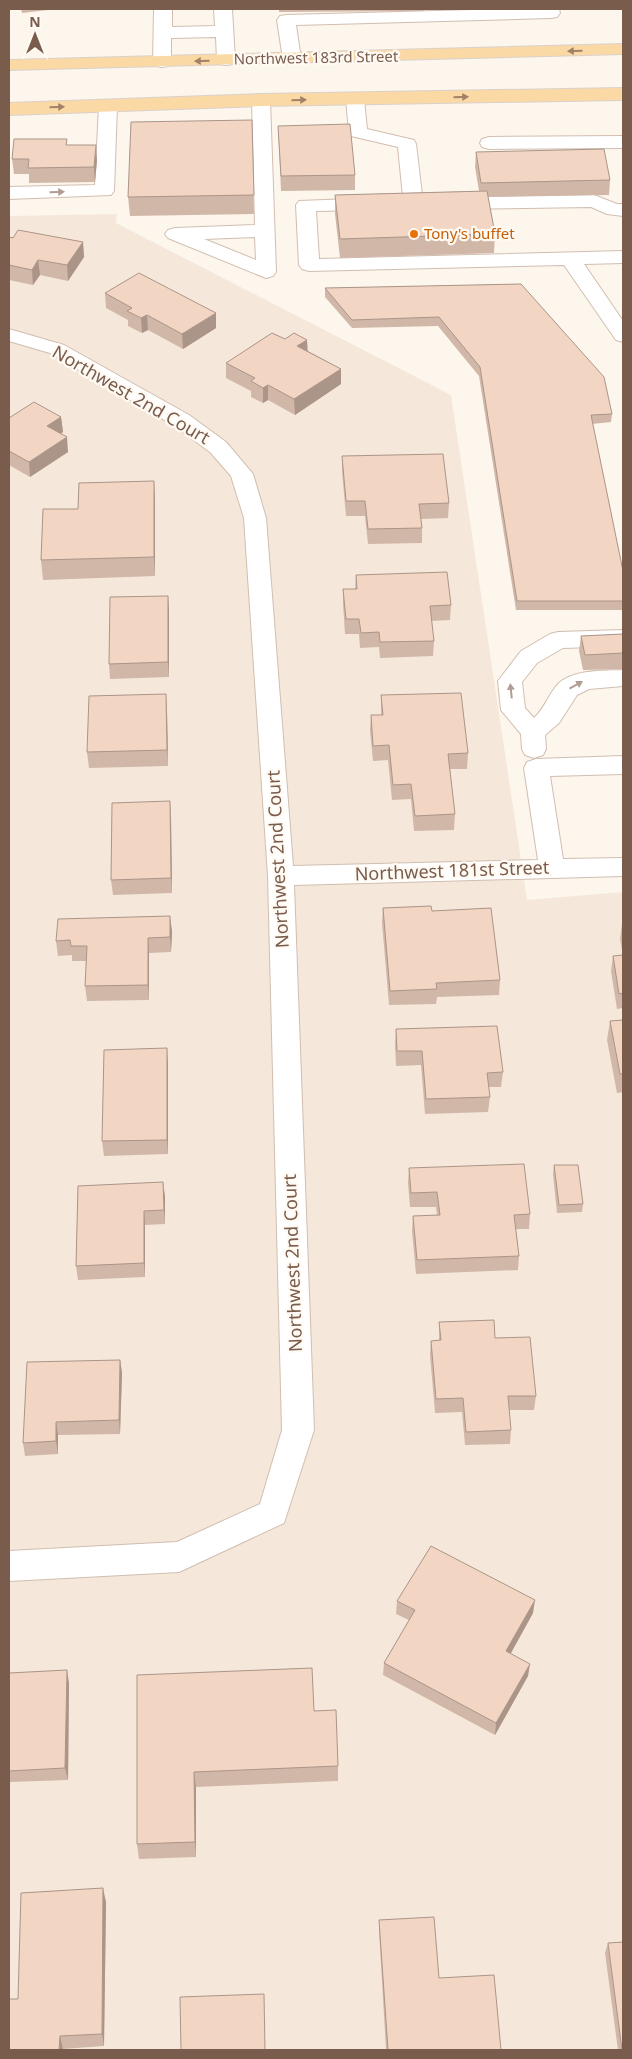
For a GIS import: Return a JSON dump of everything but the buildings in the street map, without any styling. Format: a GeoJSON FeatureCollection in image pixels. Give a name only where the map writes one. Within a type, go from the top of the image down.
{"type":"FeatureCollection","features":[{"type":"Feature","properties":{"kind":"main road","name":"Northwest 183rd Street"},"geometry":{"type":"LineString","coordinates":[[9,66],[623,49]]}},
{"type":"Feature","properties":{"kind":"main road"},"geometry":{"type":"LineString","coordinates":[[9,109],[261,100],[623,94]]}},
{"type":"Feature","properties":{"kind":"street"},"geometry":{"type":"LineString","coordinates":[[162,62],[163,9]]}},
{"type":"Feature","properties":{"kind":"street"},"geometry":{"type":"LineString","coordinates":[[223,9],[226,60]]}},
{"type":"Feature","properties":{"kind":"street"},"geometry":{"type":"LineString","coordinates":[[292,59],[286,20],[551,13],[550,9]]}},
{"type":"Feature","properties":{"kind":"street"},"geometry":{"type":"LineString","coordinates":[[162,33],[225,31]]}},
{"type":"Feature","properties":{"kind":"street"},"geometry":{"type":"LineString","coordinates":[[355,99],[348,132],[407,144],[413,203]]}},
{"type":"Feature","properties":{"kind":"street"},"geometry":{"type":"LineString","coordinates":[[261,100],[271,133],[265,232]]}},
{"type":"Feature","properties":{"kind":"street"},"geometry":{"type":"LineString","coordinates":[[9,193],[104,191],[108,106]]}},
{"type":"Feature","properties":{"kind":"street"},"geometry":{"type":"LineString","coordinates":[[489,143],[623,142]]}},
{"type":"Feature","properties":{"kind":"street"},"geometry":{"type":"LineString","coordinates":[[623,210],[614,210],[594,201],[306,205],[309,265],[571,260],[623,257]]}},
{"type":"Feature","properties":{"kind":"street"},"geometry":{"type":"LineString","coordinates":[[571,260],[623,336]]}},
{"type":"Feature","properties":{"kind":"street","name":"Northwest 2nd Court"},"geometry":{"type":"LineString","coordinates":[[9,1566],[179,1557],[274,1513],[298,1430],[281,876],[255,518],[242,474],[218,446],[180,420],[57,349],[11,336]]}},
{"type":"Feature","properties":{"kind":"street"},"geometry":{"type":"LineString","coordinates":[[552,869],[536,768],[533,732],[513,710],[510,681],[529,657],[558,640],[623,638]]}},
{"type":"Feature","properties":{"kind":"street"},"geometry":{"type":"LineString","coordinates":[[533,732],[550,718],[568,690],[584,681],[623,678]]}},
{"type":"Feature","properties":{"kind":"street"},"geometry":{"type":"LineString","coordinates":[[536,768],[623,765]]}},
{"type":"Feature","properties":{"kind":"street","name":"Northwest 181st Street"},"geometry":{"type":"LineString","coordinates":[[281,876],[623,867]]}},
{"type":"Feature","properties":{"kind":"shaded area"},"geometry":{"type":"Polygon","coordinates":[[[117,214],[116,223],[451,395],[527,900],[623,892],[623,2050],[9,2050],[9,216],[117,214]]]}},
{"type":"Feature","properties":{"kind":"place","name":"Tony's buffet"},"geometry":{"type":"Point","coordinates":[414,234]}}]}
